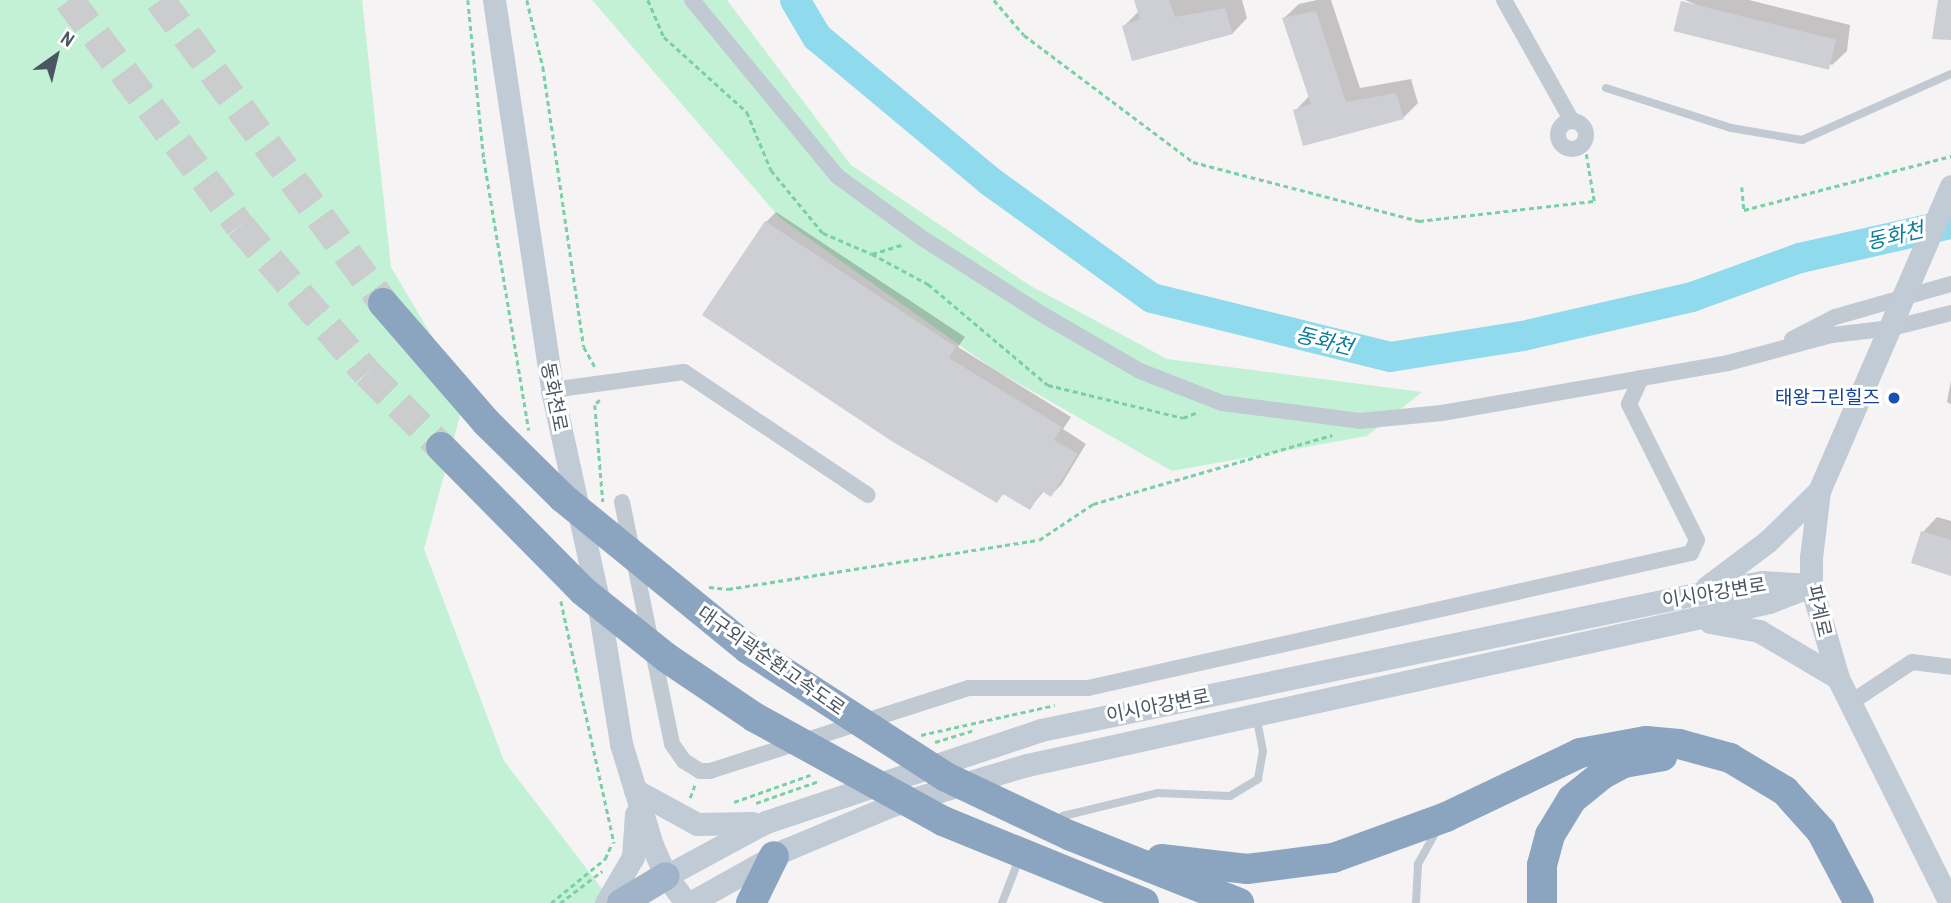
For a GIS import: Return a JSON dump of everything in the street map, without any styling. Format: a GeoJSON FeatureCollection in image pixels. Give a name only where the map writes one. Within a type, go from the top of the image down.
{"type":"FeatureCollection","features":[{"type":"Feature","properties":{"kind":"highway","name":"대구외곽순환고속도로"},"geometry":{"type":"LineString","coordinates":[[383,303],[486,422],[563,498],[748,649],[946,777],[1112,853],[1239,903]]}},
{"type":"Feature","properties":{"kind":"highway"},"geometry":{"type":"LineString","coordinates":[[441,447],[583,592],[689,673],[832,763],[943,821],[1070,876],[1144,903]]}},
{"type":"Feature","properties":{"kind":"highway"},"geometry":{"type":"LineString","coordinates":[[1112,853],[1222,868],[1280,867],[1382,844],[1446,817],[1580,753],[1646,741],[1679,744],[1730,758],[1785,791],[1821,831],[1859,903]]}},
{"type":"Feature","properties":{"kind":"highway"},"geometry":{"type":"LineString","coordinates":[[1539,898],[1550,835],[1572,799],[1603,774],[1624,764],[1663,756],[1710,763],[1766,793],[1807,833],[1848,903]]}},
{"type":"Feature","properties":{"kind":"highway"},"geometry":{"type":"LineString","coordinates":[[751,903],[774,856]]}},
{"type":"Feature","properties":{"kind":"highway","name":"이시아강변로"},"geometry":{"type":"LineString","coordinates":[[621,903],[666,876]]}},
{"type":"Feature","properties":{"kind":"main road","name":"동화천로"},"geometry":{"type":"LineString","coordinates":[[494,0],[552,390],[597,595],[621,744],[635,790]]}},
{"type":"Feature","properties":{"kind":"main road","name":"파계로"},"geometry":{"type":"LineString","coordinates":[[1950,903],[1838,678],[1811,585],[1819,491],[1897,318],[1951,186]]}},
{"type":"Feature","properties":{"kind":"main road"},"geometry":{"type":"LineString","coordinates":[[1696,594],[1736,568],[1819,491]]}},
{"type":"Feature","properties":{"kind":"main road","name":"이시아강변로"},"geometry":{"type":"LineString","coordinates":[[666,876],[766,822],[1041,730],[1696,594],[1762,582],[1811,585]]}},
{"type":"Feature","properties":{"kind":"main road","name":"이시아강변로"},"geometry":{"type":"LineString","coordinates":[[688,903],[774,856],[890,806],[1027,765],[1769,602],[1811,585]]}},
{"type":"Feature","properties":{"kind":"main road"},"geometry":{"type":"LineString","coordinates":[[1678,620],[1737,624],[1759,631],[1838,678]]}},
{"type":"Feature","properties":{"kind":"main road"},"geometry":{"type":"LineString","coordinates":[[635,790],[686,820],[719,827],[766,822]]}},
{"type":"Feature","properties":{"kind":"main road"},"geometry":{"type":"LineString","coordinates":[[606,903],[633,857],[626,832],[635,790]]}},
{"type":"Feature","properties":{"kind":"main road"},"geometry":{"type":"LineString","coordinates":[[635,790],[666,876],[688,903]]}},
{"type":"Feature","properties":{"kind":"street"},"geometry":{"type":"LineString","coordinates":[[692,0],[837,176],[922,238],[1140,371],[1222,403],[1360,421],[1442,413],[1766,353],[1897,318],[1951,313]]}},
{"type":"Feature","properties":{"kind":"street"},"geometry":{"type":"LineString","coordinates":[[1504,0],[1572,121],[1584,128],[1584,142],[1572,148],[1559,139],[1561,127],[1572,121]]}},
{"type":"Feature","properties":{"kind":"street"},"geometry":{"type":"LineString","coordinates":[[1766,353],[1835,317],[1951,284]]}},
{"type":"Feature","properties":{"kind":"street"},"geometry":{"type":"LineString","coordinates":[[552,390],[684,372],[867,495]]}},
{"type":"Feature","properties":{"kind":"street"},"geometry":{"type":"LineString","coordinates":[[622,502],[672,744],[700,771],[968,688],[1088,688],[1691,553],[1697,540],[1629,404],[1641,377]]}},
{"type":"Feature","properties":{"kind":"street"},"geometry":{"type":"LineString","coordinates":[[1850,703],[1912,662],[1951,667]]}},
{"type":"Feature","properties":{"kind":"lane"},"geometry":{"type":"LineString","coordinates":[[1606,88],[1731,128],[1802,140],[1951,74]]}},
{"type":"Feature","properties":{"kind":"lane"},"geometry":{"type":"LineString","coordinates":[[1045,834],[1063,816],[1158,793],[1230,796],[1258,779],[1264,751],[1255,713]]}},
{"type":"Feature","properties":{"kind":"lane"},"geometry":{"type":"LineString","coordinates":[[1416,903],[1418,864],[1446,817]]}},
{"type":"Feature","properties":{"kind":"lane"},"geometry":{"type":"LineString","coordinates":[[1002,903],[1018,860],[1036,842]]}},
{"type":"Feature","properties":{"kind":"path"},"geometry":{"type":"LineString","coordinates":[[468,0],[486,172],[530,436]]}},
{"type":"Feature","properties":{"kind":"path"},"geometry":{"type":"LineString","coordinates":[[527,0],[543,67],[584,347],[588,361],[609,368]]}},
{"type":"Feature","properties":{"kind":"path"},"geometry":{"type":"LineString","coordinates":[[648,0],[664,37],[747,111],[771,170],[823,233],[872,254],[928,284],[1048,385],[1183,418],[1222,403]]}},
{"type":"Feature","properties":{"kind":"path"},"geometry":{"type":"LineString","coordinates":[[994,0],[1024,35],[1193,162],[1419,221],[1594,201],[1584,142]]}},
{"type":"Feature","properties":{"kind":"path"},"geometry":{"type":"LineString","coordinates":[[1742,187],[1744,210],[1951,156]]}},
{"type":"Feature","properties":{"kind":"path"},"geometry":{"type":"LineString","coordinates":[[872,254],[922,238]]}},
{"type":"Feature","properties":{"kind":"path"},"geometry":{"type":"LineString","coordinates":[[703,586],[728,589],[1039,540],[1093,503],[1342,432],[1360,421]]}},
{"type":"Feature","properties":{"kind":"path"},"geometry":{"type":"LineString","coordinates":[[560,596],[612,843]]}},
{"type":"Feature","properties":{"kind":"path"},"geometry":{"type":"LineString","coordinates":[[686,820],[700,771]]}},
{"type":"Feature","properties":{"kind":"path"},"geometry":{"type":"LineString","coordinates":[[551,903],[605,859],[612,843],[626,832]]}},
{"type":"Feature","properties":{"kind":"path"},"geometry":{"type":"LineString","coordinates":[[560,903],[609,865],[626,832]]}},
{"type":"Feature","properties":{"kind":"green space"},"geometry":{"type":"Polygon","coordinates":[[[0,0],[362,0],[391,267],[466,394],[424,549],[504,761],[613,903],[0,903],[0,0]]]}},
{"type":"Feature","properties":{"kind":"green space"},"geometry":{"type":"Polygon","coordinates":[[[592,0],[727,0],[851,165],[1029,285],[1167,359],[1422,392],[1367,436],[1172,471],[992,368],[779,217],[592,0]]]}},
{"type":"Feature","properties":{"kind":"building"},"geometry":{"type":"Polygon","coordinates":[[[1134,0],[1169,0],[1175,17],[1225,8],[1233,34],[1132,61],[1122,26],[1140,19],[1134,0]]]}},
{"type":"Feature","properties":{"kind":"building"},"geometry":{"type":"Polygon","coordinates":[[[1938,0],[1951,0],[1951,40],[1932,39],[1938,0]]]}},
{"type":"Feature","properties":{"kind":"building"},"geometry":{"type":"Polygon","coordinates":[[[1681,1],[1836,40],[1829,70],[1674,31],[1681,1]]]}},
{"type":"Feature","properties":{"kind":"building"},"geometry":{"type":"Polygon","coordinates":[[[1316,11],[1346,102],[1396,93],[1404,119],[1303,146],[1293,110],[1311,104],[1282,18],[1316,11]]]}},
{"type":"Feature","properties":{"kind":"building"},"geometry":{"type":"Polygon","coordinates":[[[765,221],[956,347],[949,358],[1062,427],[1054,440],[1078,454],[1051,497],[1042,491],[1030,510],[1003,494],[997,503],[893,442],[702,315],[765,221]]]}},
{"type":"Feature","properties":{"kind":"building"},"geometry":{"type":"Polygon","coordinates":[[[1921,531],[1951,540],[1951,576],[1911,563],[1921,531]]]}},
{"type":"Feature","properties":{"kind":"waterway","name":"동화천"},"geometry":{"type":"LineString","coordinates":[[795,0],[817,37],[991,182],[1152,298],[1390,357],[1523,336],[1692,297],[1800,258],[1951,224]]}},
{"type":"Feature","properties":{"kind":"tunnel"},"geometry":{"type":"LineString","coordinates":[[69,0],[240,226],[367,373],[441,447]]}},
{"type":"Feature","properties":{"kind":"tunnel"},"geometry":{"type":"LineString","coordinates":[[160,0],[383,303]]}},
{"type":"Feature","properties":{"kind":"place","name":"태왕그린힐즈"},"geometry":{"type":"Point","coordinates":[1894,398]}}]}
